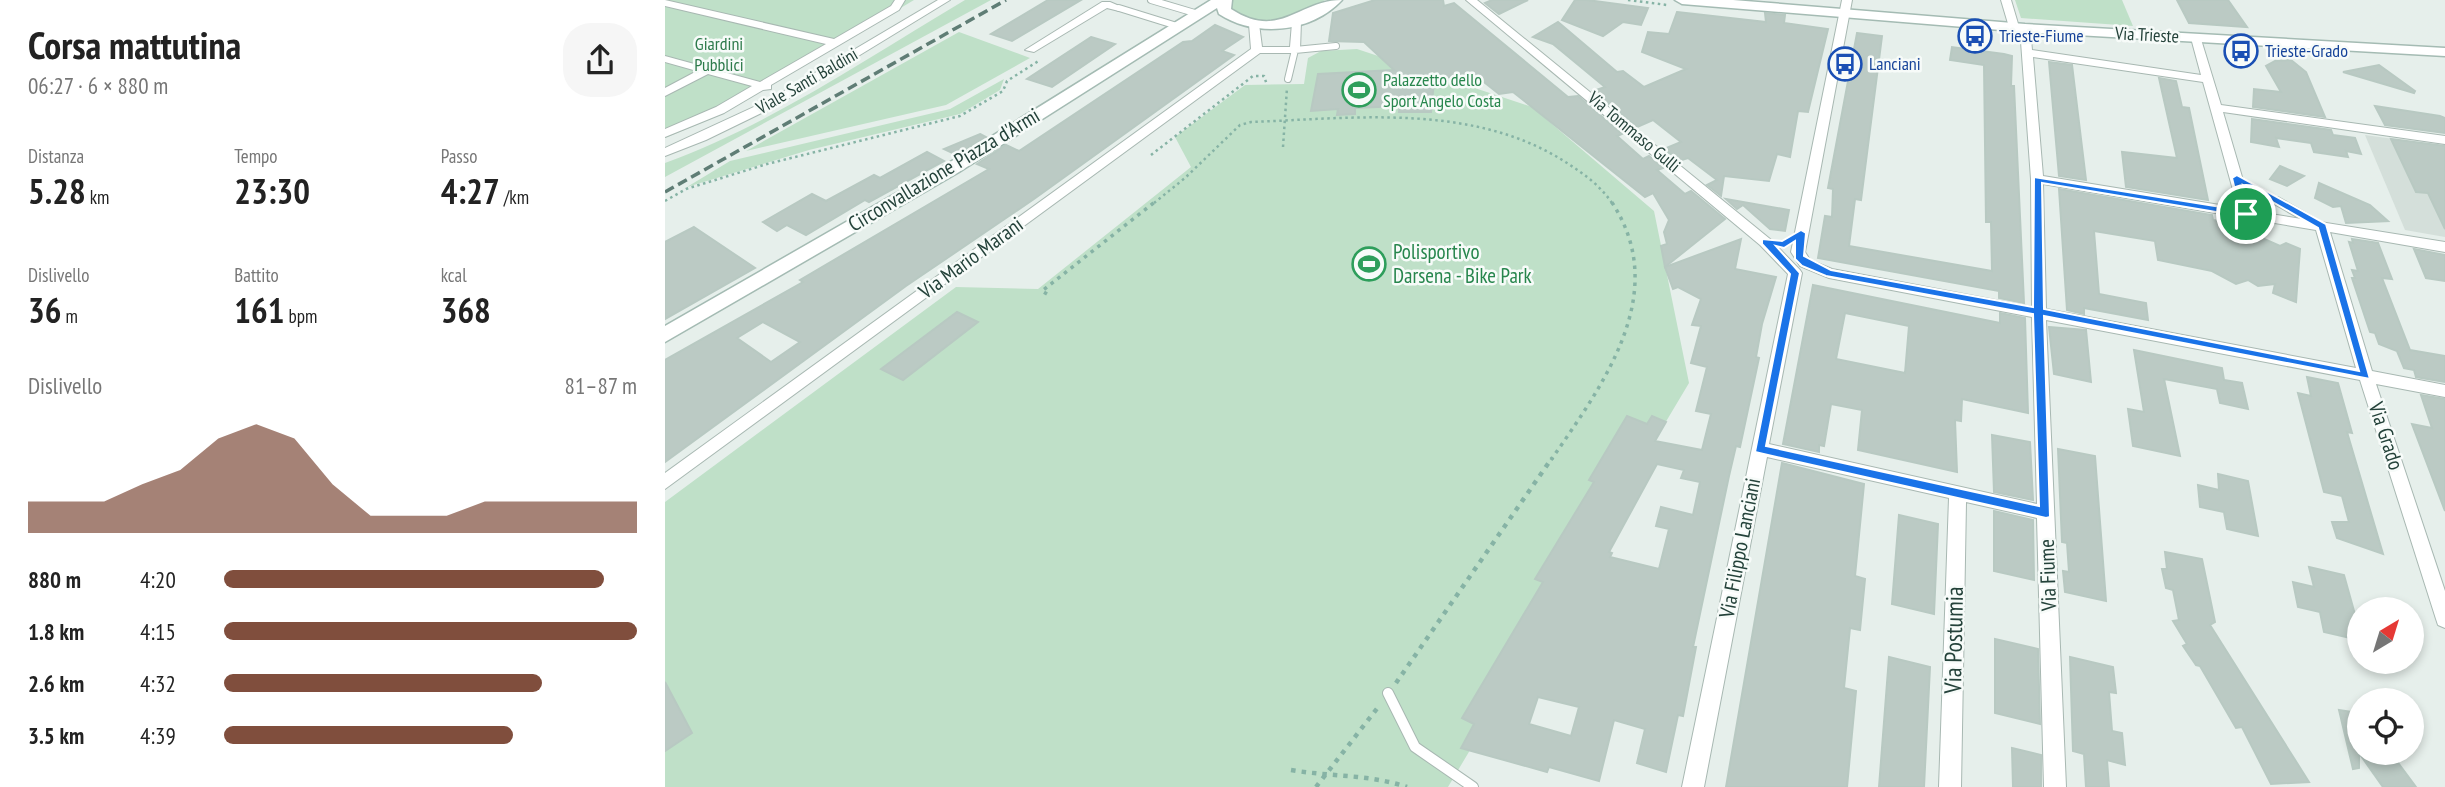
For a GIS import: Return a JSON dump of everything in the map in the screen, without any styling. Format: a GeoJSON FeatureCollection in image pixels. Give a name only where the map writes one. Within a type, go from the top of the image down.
{"type":"FeatureCollection","features":[{"type":"Feature","properties":{"kind":"street"},"geometry":{"type":"LineString","coordinates":[[694,9],[711,0]]}},
{"type":"Feature","properties":{"kind":"street"},"geometry":{"type":"LineString","coordinates":[[665,133],[765,87],[895,8],[900,0]]}},
{"type":"Feature","properties":{"kind":"street","name":"Viale Santi Baldini"},"geometry":{"type":"LineString","coordinates":[[665,152],[743,118],[945,0]]}},
{"type":"Feature","properties":{"kind":"street"},"geometry":{"type":"LineString","coordinates":[[1222,0],[1224,11],[1234,19]]}},
{"type":"Feature","properties":{"kind":"street","name":"Circonvallazione Piazza d'Armi"},"geometry":{"type":"LineString","coordinates":[[665,335],[953,168],[1222,0]]}},
{"type":"Feature","properties":{"kind":"street"},"geometry":{"type":"LineString","coordinates":[[1186,21],[1207,15],[1280,26],[1297,23],[1335,0]]}},
{"type":"Feature","properties":{"kind":"street","name":"Via Tommaso Gulli"},"geometry":{"type":"LineString","coordinates":[[1471,0],[1795,264],[1805,263],[1829,273],[2445,391]]}},
{"type":"Feature","properties":{"kind":"street","name":"Via Trieste"},"geometry":{"type":"LineString","coordinates":[[1682,0],[1846,8],[2020,27],[2445,52]]}},
{"type":"Feature","properties":{"kind":"street","name":"Via Fiume"},"geometry":{"type":"LineString","coordinates":[[2006,0],[2020,27],[2027,53],[2037,179],[2038,312],[2055,787]]}},
{"type":"Feature","properties":{"kind":"street"},"geometry":{"type":"LineString","coordinates":[[665,3],[838,44]]}},
{"type":"Feature","properties":{"kind":"street"},"geometry":{"type":"LineString","coordinates":[[1030,50],[1106,4],[1119,8]]}},
{"type":"Feature","properties":{"kind":"street","name":"Via Filippo Lanciani"},"geometry":{"type":"LineString","coordinates":[[1693,787],[1846,8]]}},
{"type":"Feature","properties":{"kind":"street"},"geometry":{"type":"LineString","coordinates":[[1254,24],[1257,50],[1295,50],[1297,23]]}},
{"type":"Feature","properties":{"kind":"street"},"geometry":{"type":"LineString","coordinates":[[2196,38],[2246,214]]}},
{"type":"Feature","properties":{"kind":"street","name":"Via Mario Marani"},"geometry":{"type":"LineString","coordinates":[[665,482],[1257,50]]}},
{"type":"Feature","properties":{"kind":"street"},"geometry":{"type":"LineString","coordinates":[[2027,53],[2209,79]]}},
{"type":"Feature","properties":{"kind":"street"},"geometry":{"type":"LineString","coordinates":[[665,59],[765,87]]}},
{"type":"Feature","properties":{"kind":"street"},"geometry":{"type":"LineString","coordinates":[[665,93],[706,71]]}},
{"type":"Feature","properties":{"kind":"street"},"geometry":{"type":"LineString","coordinates":[[2218,108],[2445,140]]}},
{"type":"Feature","properties":{"kind":"street"},"geometry":{"type":"LineString","coordinates":[[2037,179],[2445,247]]}},
{"type":"Feature","properties":{"kind":"street","name":"Via Grado"},"geometry":{"type":"LineString","coordinates":[[2322,227],[2366,376],[2445,619]]}},
{"type":"Feature","properties":{"kind":"street"},"geometry":{"type":"LineString","coordinates":[[1765,242],[1784,244],[1801,233]]}},
{"type":"Feature","properties":{"kind":"street"},"geometry":{"type":"LineString","coordinates":[[1759,449],[2046,513]]}},
{"type":"Feature","properties":{"kind":"street","name":"Via Postumia"},"geometry":{"type":"LineString","coordinates":[[1951,787],[1958,493]]}},
{"type":"Feature","properties":{"kind":"lane"},"geometry":{"type":"LineString","coordinates":[[1151,0],[1186,21]]}},
{"type":"Feature","properties":{"kind":"lane"},"geometry":{"type":"LineString","coordinates":[[1119,8],[1186,21]]}},
{"type":"Feature","properties":{"kind":"lane"},"geometry":{"type":"LineString","coordinates":[[1288,79],[1295,50],[1336,46]]}},
{"type":"Feature","properties":{"kind":"lane"},"geometry":{"type":"LineString","coordinates":[[2237,178],[2322,227]]}},
{"type":"Feature","properties":{"kind":"lane"},"geometry":{"type":"LineString","coordinates":[[1388,693],[1398,704],[1409,738],[1415,747],[1473,787]]}},
{"type":"Feature","properties":{"kind":"path"},"geometry":{"type":"LineString","coordinates":[[665,201],[686,189],[767,164],[960,116],[1003,91],[1007,80],[1050,54]]}},
{"type":"Feature","properties":{"kind":"path"},"geometry":{"type":"LineString","coordinates":[[1151,155],[1253,76],[1264,76],[1267,85]]}},
{"type":"Feature","properties":{"kind":"path"},"geometry":{"type":"LineString","coordinates":[[1283,147],[1288,79]]}},
{"type":"Feature","properties":{"kind":"path"},"geometry":{"type":"LineString","coordinates":[[1047,294],[1042,291],[1185,178],[1240,125],[1283,121],[1429,119],[1473,125],[1520,139],[1566,160],[1601,186],[1627,223],[1637,265],[1633,311],[1599,387],[1388,693],[1316,787]]}},
{"type":"Feature","properties":{"kind":"path"},"geometry":{"type":"LineString","coordinates":[[1290,770],[1326,776],[1376,777],[1407,787]]}},
{"type":"Feature","properties":{"kind":"shaded area"},"geometry":{"type":"Polygon","coordinates":[[[2365,135],[2445,146],[2445,237],[2405,230],[2365,135]]]}},
{"type":"Feature","properties":{"kind":"green space","name":"Giardini Pubblici"},"geometry":{"type":"Polygon","coordinates":[[[665,0],[914,0],[723,114],[665,138],[665,0]]]}},
{"type":"Feature","properties":{"kind":"green space"},"geometry":{"type":"Polygon","coordinates":[[[965,0],[991,0],[665,177],[665,163],[781,110],[965,0]]]}},
{"type":"Feature","properties":{"kind":"green space"},"geometry":{"type":"Polygon","coordinates":[[[1232,0],[1325,0],[1290,17],[1266,21],[1242,15],[1230,8],[1232,0]]]}},
{"type":"Feature","properties":{"kind":"green space"},"geometry":{"type":"Polygon","coordinates":[[[2015,0],[2122,0],[2133,26],[2021,18],[2015,0]]]}},
{"type":"Feature","properties":{"kind":"green space"},"geometry":{"type":"Polygon","coordinates":[[[959,32],[1030,58],[946,105],[746,151],[959,32]]]}},
{"type":"Feature","properties":{"kind":"green space"},"geometry":{"type":"Polygon","coordinates":[[[1357,49],[1532,107],[1654,211],[1689,383],[1448,787],[665,787],[665,502],[956,287],[1038,289],[1191,167],[1175,137],[1245,85],[1304,84],[1308,58],[1321,51],[1357,49]]]}},
{"type":"Feature","properties":{"kind":"green space"},"geometry":{"type":"Polygon","coordinates":[[[1004,79],[1000,90],[960,114],[809,150],[687,187],[730,161],[950,109],[1004,79]]]}},
{"type":"Feature","properties":{"kind":"building"},"geometry":{"type":"Polygon","coordinates":[[[1048,0],[1081,0],[1012,41],[991,34],[1048,0]]]}},
{"type":"Feature","properties":{"kind":"building"},"geometry":{"type":"Polygon","coordinates":[[[1375,0],[1443,0],[1444,6],[1454,3],[1568,97],[1578,96],[1622,134],[1617,136],[1643,159],[1649,156],[1663,168],[1657,170],[1685,194],[1691,191],[1725,219],[1665,267],[1661,246],[1667,244],[1664,232],[1669,220],[1653,193],[1645,197],[1513,92],[1499,94],[1475,75],[1462,80],[1457,75],[1434,82],[1431,112],[1399,112],[1400,106],[1355,108],[1355,114],[1337,115],[1338,109],[1311,111],[1318,74],[1394,70],[1364,42],[1329,41],[1333,13],[1375,0]]]}},
{"type":"Feature","properties":{"kind":"building"},"geometry":{"type":"Polygon","coordinates":[[[1492,0],[1528,0],[1499,14],[1485,3],[1492,0]]]}},
{"type":"Feature","properties":{"kind":"building"},"geometry":{"type":"Polygon","coordinates":[[[1575,0],[1648,8],[1641,25],[1623,22],[1603,36],[1562,20],[1575,0]]]}},
{"type":"Feature","properties":{"kind":"building"},"geometry":{"type":"Polygon","coordinates":[[[2177,0],[2228,0],[2247,27],[2189,23],[2177,0]]]}},
{"type":"Feature","properties":{"kind":"building"},"geometry":{"type":"Polygon","coordinates":[[[1677,12],[1766,22],[1765,13],[1785,15],[1784,23],[1828,29],[1808,112],[1798,111],[1790,157],[1777,154],[1769,181],[1724,176],[1721,196],[1707,185],[1717,180],[1688,158],[1679,161],[1664,149],[1681,142],[1653,120],[1637,127],[1593,91],[1605,87],[1553,44],[1533,37],[1558,22],[1617,72],[1623,71],[1644,87],[1686,69],[1642,52],[1648,32],[1669,34],[1677,12]]]}},
{"type":"Feature","properties":{"kind":"building"},"geometry":{"type":"Polygon","coordinates":[[[1215,25],[1243,37],[1222,51],[1234,55],[1034,199],[906,286],[665,462],[665,360],[803,282],[800,280],[989,169],[977,164],[1006,145],[1019,151],[1183,42],[1192,41],[1215,25]],[[763,322],[737,338],[771,362],[800,342],[763,322]]]}},
{"type":"Feature","properties":{"kind":"building"},"geometry":{"type":"Polygon","coordinates":[[[1857,33],[1882,36],[1861,200],[1855,199],[1849,246],[1992,271],[1991,222],[1986,222],[1984,65],[1950,60],[1952,47],[2012,56],[2011,86],[2014,86],[2024,303],[1999,298],[1999,291],[1818,258],[1825,216],[1832,217],[1833,189],[1828,188],[1857,33]]]}},
{"type":"Feature","properties":{"kind":"building"},"geometry":{"type":"Polygon","coordinates":[[[1091,37],[1115,44],[1052,87],[1027,79],[1091,37]]]}},
{"type":"Feature","properties":{"kind":"building"},"geometry":{"type":"Polygon","coordinates":[[[2291,60],[2306,72],[2325,117],[2253,107],[2254,89],[2281,92],[2266,66],[2275,61],[2291,60]]]}},
{"type":"Feature","properties":{"kind":"building"},"geometry":{"type":"Polygon","coordinates":[[[2049,62],[2072,65],[2086,180],[2059,176],[2049,62]]]}},
{"type":"Feature","properties":{"kind":"building"},"geometry":{"type":"Polygon","coordinates":[[[2379,65],[2415,91],[2414,93],[2343,72],[2379,65]]]}},
{"type":"Feature","properties":{"kind":"building"},"geometry":{"type":"Polygon","coordinates":[[[2159,78],[2176,81],[2182,107],[2189,108],[2208,200],[2126,187],[2122,152],[2177,158],[2159,78]]]}},
{"type":"Feature","properties":{"kind":"building"},"geometry":{"type":"Polygon","coordinates":[[[2375,106],[2440,116],[2445,118],[2445,133],[2385,125],[2375,106]]]}},
{"type":"Feature","properties":{"kind":"building"},"geometry":{"type":"Polygon","coordinates":[[[2252,119],[2331,130],[2333,135],[2355,138],[2361,154],[2346,151],[2348,157],[2314,152],[2311,143],[2276,138],[2279,147],[2251,142],[2252,119]]]}},
{"type":"Feature","properties":{"kind":"building"},"geometry":{"type":"Polygon","coordinates":[[[980,134],[986,137],[957,155],[944,149],[980,134]]]}},
{"type":"Feature","properties":{"kind":"building"},"geometry":{"type":"Polygon","coordinates":[[[2391,139],[2445,146],[2445,229],[2428,193],[2416,192],[2391,139]]]}},
{"type":"Feature","properties":{"kind":"building"},"geometry":{"type":"Polygon","coordinates":[[[927,152],[944,161],[869,202],[865,200],[806,235],[787,225],[777,231],[763,222],[812,194],[826,201],[874,175],[880,178],[927,152]]]}},
{"type":"Feature","properties":{"kind":"building"},"geometry":{"type":"Polygon","coordinates":[[[2280,166],[2304,176],[2287,186],[2270,179],[2280,166]]]}},
{"type":"Feature","properties":{"kind":"building"},"geometry":{"type":"Polygon","coordinates":[[[2319,183],[2370,205],[2388,221],[2346,223],[2341,206],[2333,207],[2315,198],[2319,183]]]}},
{"type":"Feature","properties":{"kind":"building"},"geometry":{"type":"Polygon","coordinates":[[[2059,189],[2212,215],[2213,220],[2219,221],[2223,235],[2253,234],[2280,246],[2286,243],[2300,249],[2296,302],[2273,293],[2275,284],[2258,286],[2248,280],[2236,284],[2212,271],[2158,260],[2155,241],[2094,231],[2099,294],[2146,303],[2148,320],[2084,308],[2084,314],[2067,310],[2059,189]]]}},
{"type":"Feature","properties":{"kind":"building"},"geometry":{"type":"Polygon","coordinates":[[[1726,199],[1789,210],[1785,231],[1770,229],[1743,205],[1737,209],[1726,199]]]}},
{"type":"Feature","properties":{"kind":"building"},"geometry":{"type":"Polygon","coordinates":[[[694,227],[755,268],[665,319],[665,242],[694,227]]]}},
{"type":"Feature","properties":{"kind":"building"},"geometry":{"type":"Polygon","coordinates":[[[1741,239],[1735,269],[1776,277],[1762,324],[1756,357],[1759,358],[1740,447],[1736,446],[1729,476],[1693,647],[1696,647],[1683,716],[1678,715],[1666,772],[1637,763],[1645,729],[1614,720],[1599,781],[1549,767],[1547,772],[1461,748],[1474,724],[1462,718],[1543,582],[1535,579],[1594,482],[1589,480],[1627,416],[1647,424],[1652,416],[1666,422],[1655,441],[1702,450],[1711,414],[1696,411],[1707,367],[1691,363],[1701,326],[1692,325],[1701,299],[1678,287],[1673,289],[1665,267],[1741,239]],[[1657,464],[1609,552],[1612,553],[1610,557],[1659,569],[1669,529],[1656,526],[1661,507],[1693,515],[1700,482],[1681,478],[1684,470],[1657,464]],[[1538,697],[1529,724],[1571,736],[1579,707],[1538,697]]]}},
{"type":"Feature","properties":{"kind":"building"},"geometry":{"type":"Polygon","coordinates":[[[2352,239],[2378,243],[2392,279],[2382,278],[2410,350],[2445,356],[2445,382],[2416,377],[2414,370],[2404,368],[2397,351],[2379,344],[2375,333],[2370,332],[2352,278],[2355,278],[2352,270],[2358,271],[2349,242],[2353,243],[2352,239]]]}},
{"type":"Feature","properties":{"kind":"building"},"geometry":{"type":"Polygon","coordinates":[[[2414,249],[2445,255],[2445,281],[2426,278],[2414,249]]]}},
{"type":"Feature","properties":{"kind":"building"},"geometry":{"type":"Polygon","coordinates":[[[1813,285],[2000,323],[2000,313],[2025,318],[2028,413],[1962,399],[1961,421],[1955,420],[1957,472],[1858,450],[1862,410],[1831,404],[1824,446],[1819,445],[1819,452],[1783,444],[1813,285]],[[1845,313],[1836,359],[1905,373],[1909,326],[1845,313]]]}},
{"type":"Feature","properties":{"kind":"building"},"geometry":{"type":"Polygon","coordinates":[[[957,312],[978,322],[903,380],[881,369],[957,312]]]}},
{"type":"Feature","properties":{"kind":"building"},"geometry":{"type":"Polygon","coordinates":[[[2049,327],[2086,330],[2091,382],[2054,374],[2049,327]]]}},
{"type":"Feature","properties":{"kind":"building"},"geometry":{"type":"Polygon","coordinates":[[[2134,350],[2222,368],[2224,380],[2242,383],[2248,409],[2220,403],[2217,389],[2164,379],[2180,456],[2133,446],[2128,409],[2144,412],[2134,350]]]}},
{"type":"Feature","properties":{"kind":"building"},"geometry":{"type":"Polygon","coordinates":[[[2307,377],[2338,383],[2352,433],[2347,432],[2383,554],[2337,538],[2332,522],[2349,522],[2342,496],[2324,492],[2298,393],[2311,396],[2307,377]]]}},
{"type":"Feature","properties":{"kind":"building"},"geometry":{"type":"Polygon","coordinates":[[[2421,395],[2445,399],[2445,511],[2412,424],[2432,428],[2421,395]]]}},
{"type":"Feature","properties":{"kind":"building"},"geometry":{"type":"Polygon","coordinates":[[[1992,435],[2030,442],[2033,500],[1994,492],[1992,435]]]}},
{"type":"Feature","properties":{"kind":"building"},"geometry":{"type":"Polygon","coordinates":[[[2058,449],[2095,456],[2106,601],[2065,592],[2063,571],[2069,572],[2067,543],[2062,542],[2058,449]]]}},
{"type":"Feature","properties":{"kind":"building"},"geometry":{"type":"Polygon","coordinates":[[[1782,463],[1864,484],[1855,576],[1865,579],[1860,630],[1850,628],[1844,688],[1856,691],[1847,787],[1726,787],[1782,463]]]}},
{"type":"Feature","properties":{"kind":"building"},"geometry":{"type":"Polygon","coordinates":[[[2218,474],[2248,481],[2258,536],[2227,529],[2224,512],[2200,507],[2198,485],[2219,490],[2218,474]]]}},
{"type":"Feature","properties":{"kind":"building"},"geometry":{"type":"Polygon","coordinates":[[[1994,511],[2033,520],[2034,580],[1994,571],[1994,511]]]}},
{"type":"Feature","properties":{"kind":"building"},"geometry":{"type":"Polygon","coordinates":[[[1899,515],[1938,524],[1934,614],[1892,604],[1899,515]]]}},
{"type":"Feature","properties":{"kind":"building"},"geometry":{"type":"Polygon","coordinates":[[[2165,552],[2202,559],[2215,622],[2210,625],[2309,782],[2271,784],[2242,727],[2236,728],[2200,666],[2196,665],[2183,646],[2187,644],[2173,621],[2179,620],[2173,590],[2166,588],[2162,569],[2167,569],[2165,552]]]}},
{"type":"Feature","properties":{"kind":"building"},"geometry":{"type":"Polygon","coordinates":[[[2309,567],[2344,575],[2350,597],[2347,597],[2347,637],[2324,632],[2320,612],[2298,607],[2293,582],[2314,587],[2309,567]]]}},
{"type":"Feature","properties":{"kind":"building"},"geometry":{"type":"Polygon","coordinates":[[[1995,639],[2038,649],[2040,724],[1995,713],[1995,639]]]}},
{"type":"Feature","properties":{"kind":"building"},"geometry":{"type":"Polygon","coordinates":[[[1889,657],[1930,667],[1924,787],[1879,787],[1889,657]]]}},
{"type":"Feature","properties":{"kind":"building"},"geometry":{"type":"Polygon","coordinates":[[[2070,657],[2113,667],[2116,693],[2109,692],[2112,731],[2122,733],[2125,765],[2107,760],[2109,787],[2086,787],[2084,754],[2073,751],[2070,657]]]}},
{"type":"Feature","properties":{"kind":"building"},"geometry":{"type":"Polygon","coordinates":[[[665,682],[692,733],[665,751],[665,682]]]}},
{"type":"Feature","properties":{"kind":"building"},"geometry":{"type":"Polygon","coordinates":[[[2339,710],[2347,711],[2347,744],[2339,710]]]}},
{"type":"Feature","properties":{"kind":"building"},"geometry":{"type":"Polygon","coordinates":[[[2012,748],[2041,755],[2041,787],[2013,787],[2012,748]]]}},
{"type":"Feature","properties":{"kind":"building"},"geometry":{"type":"Polygon","coordinates":[[[2367,765],[2400,765],[2416,787],[2383,787],[2367,765]]]}},
{"type":"Feature","properties":{"kind":"railway"},"geometry":{"type":"LineString","coordinates":[[665,192],[1006,0]]}},
{"type":"Feature","properties":{"kind":"place","name":"Trieste-Fiume"},"geometry":{"type":"Point","coordinates":[1975,36]}},
{"type":"Feature","properties":{"kind":"place","name":"Trieste-Grado"},"geometry":{"type":"Point","coordinates":[2241,51]}},
{"type":"Feature","properties":{"kind":"place","name":"Lanciani"},"geometry":{"type":"Point","coordinates":[1845,64]}},
{"type":"Feature","properties":{"kind":"place","name":"Palazzetto dello Sport Angelo Costa"},"geometry":{"type":"Point","coordinates":[1359,90]}},
{"type":"Feature","properties":{"kind":"place","name":"Polisportivo Darsena - Bike Park"},"geometry":{"type":"Point","coordinates":[1369,264]}},
{"type":"Feature","properties":{"kind":"route"},"geometry":{"type":"LineString","coordinates":[[2246,214],[2037,179],[2038,312],[1819,270],[1805,263],[1799,256],[1801,233],[1796,239],[1784,244],[1765,242],[1781,255],[1795,273],[1759,449],[2046,513],[2038,312],[2366,376],[2322,227],[2237,178],[2246,214]]}}]}
